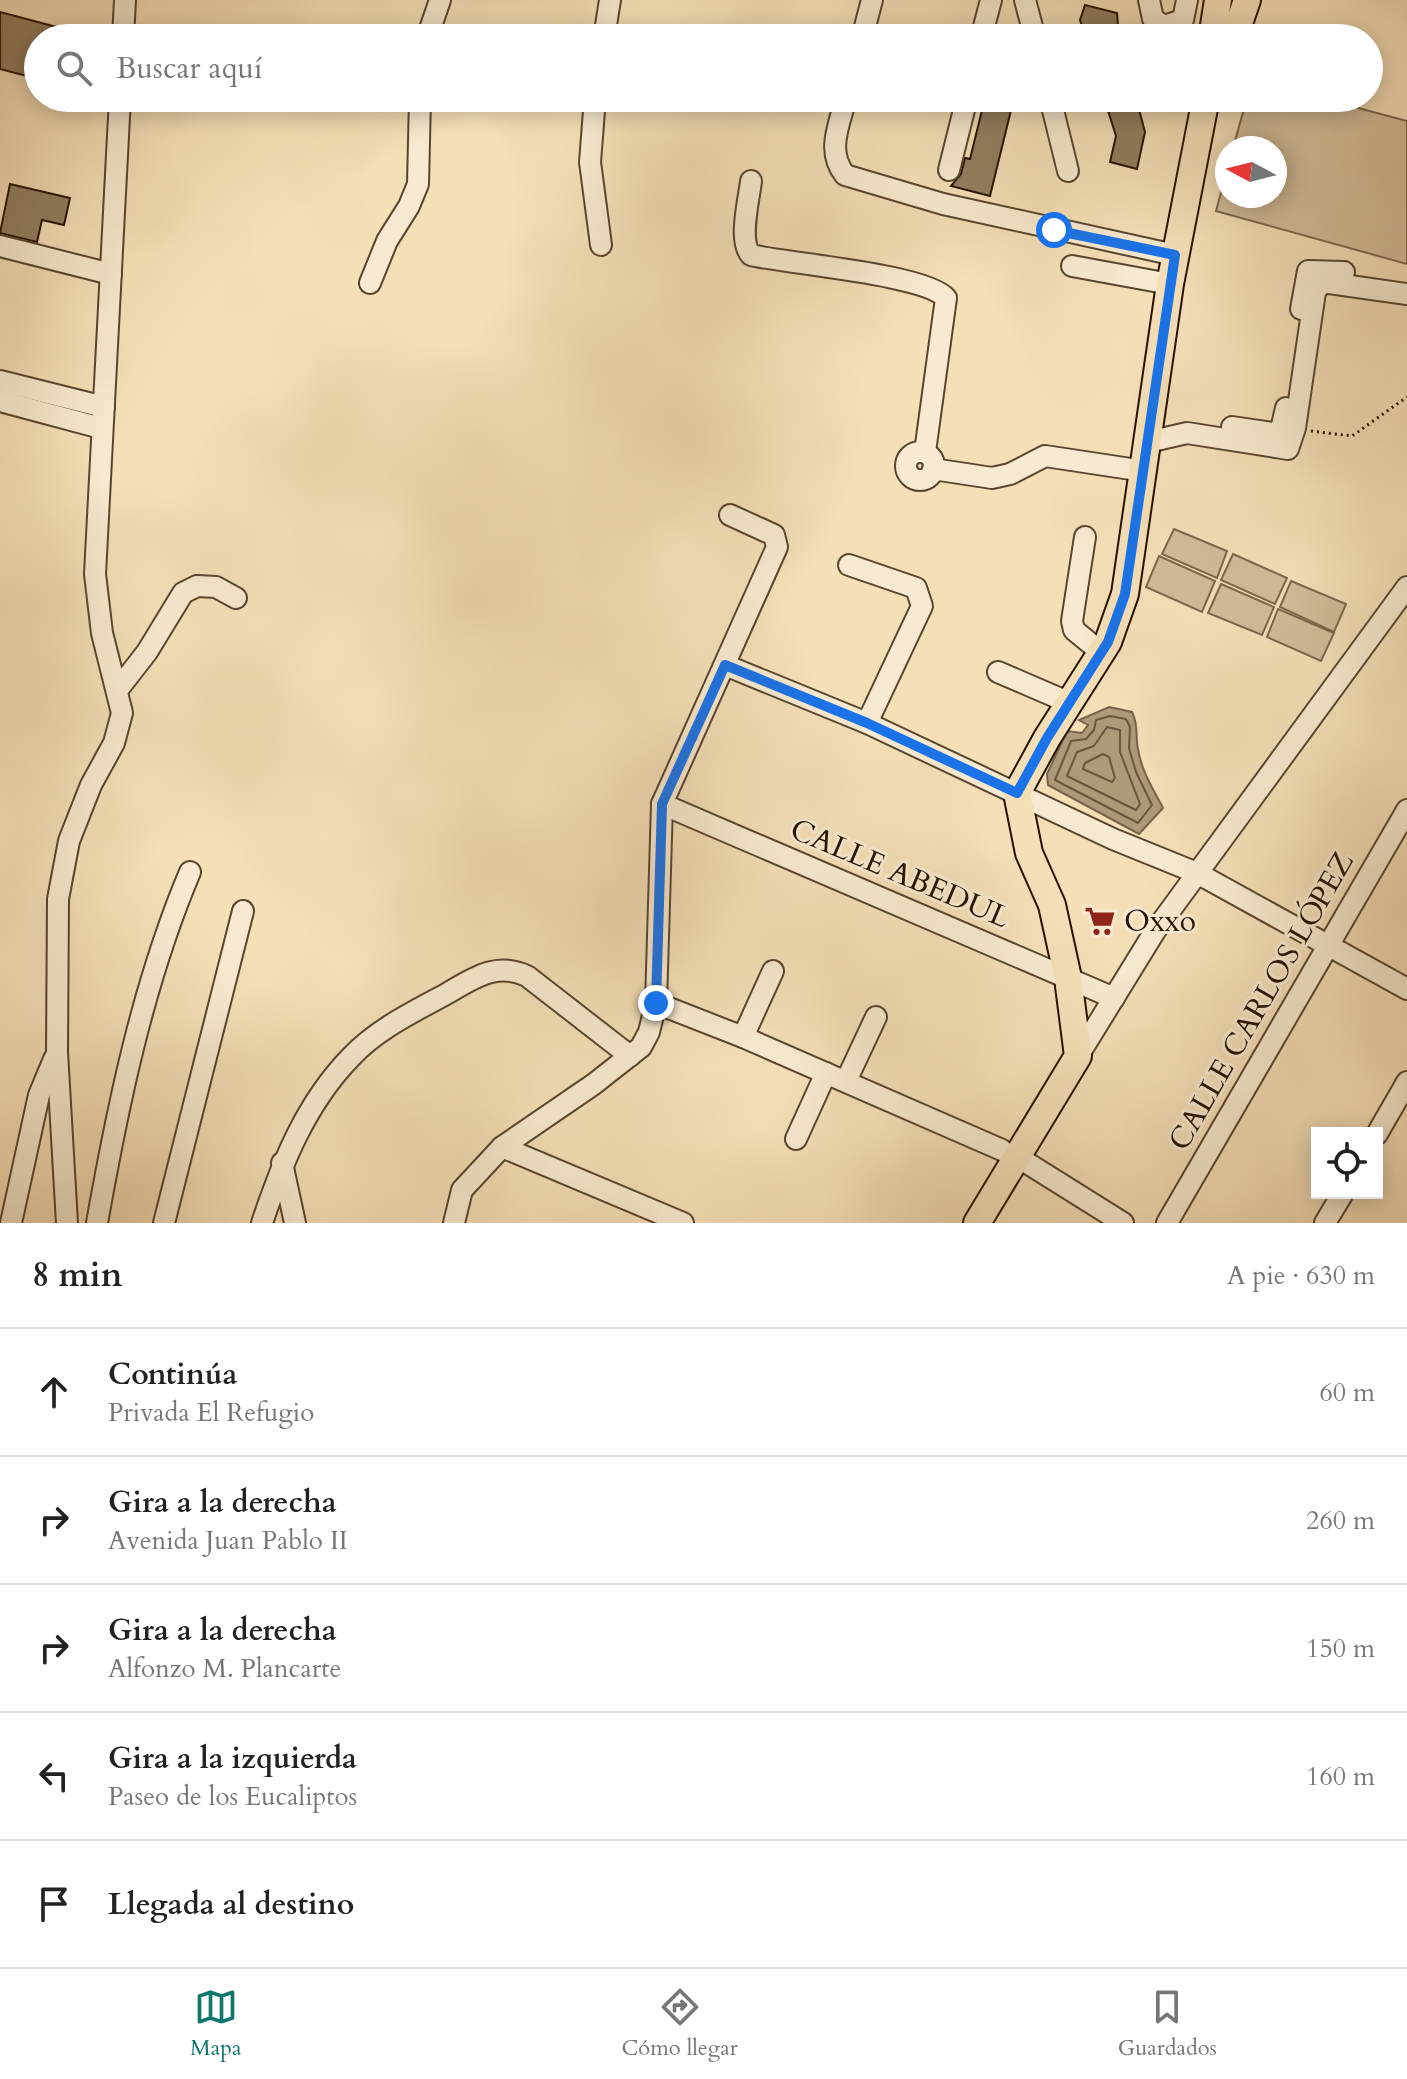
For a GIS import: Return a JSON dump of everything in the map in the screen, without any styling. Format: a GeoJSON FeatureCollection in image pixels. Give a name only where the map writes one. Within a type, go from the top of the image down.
{"type":"FeatureCollection","features":[{"type":"Feature","properties":{"kind":"main road"},"geometry":{"type":"LineString","coordinates":[[1214,24],[1218,0]]}},
{"type":"Feature","properties":{"kind":"main road"},"geometry":{"type":"LineString","coordinates":[[1239,24],[1247,0]]}},
{"type":"Feature","properties":{"kind":"main road"},"geometry":{"type":"LineString","coordinates":[[977,1223],[1009,1153],[1078,1056],[1068,978],[1052,905],[1029,853],[1017,793],[1102,653],[1125,594],[1170,284],[1203,112]]}},
{"type":"Feature","properties":{"kind":"street"},"geometry":{"type":"LineString","coordinates":[[124,24],[125,0]]}},
{"type":"Feature","properties":{"kind":"street"},"geometry":{"type":"LineString","coordinates":[[432,24],[440,0]]}},
{"type":"Feature","properties":{"kind":"street"},"geometry":{"type":"LineString","coordinates":[[606,24],[610,0]]}},
{"type":"Feature","properties":{"kind":"street"},"geometry":{"type":"LineString","coordinates":[[866,24],[872,0]]}},
{"type":"Feature","properties":{"kind":"street"},"geometry":{"type":"LineString","coordinates":[[985,24],[991,0]]}},
{"type":"Feature","properties":{"kind":"street"},"geometry":{"type":"LineString","coordinates":[[1025,0],[1031,24]]}},
{"type":"Feature","properties":{"kind":"street"},"geometry":{"type":"LineString","coordinates":[[1149,0],[1149,13],[1162,24]]}},
{"type":"Feature","properties":{"kind":"street"},"geometry":{"type":"LineString","coordinates":[[1170,24],[1183,20],[1187,0]]}},
{"type":"Feature","properties":{"kind":"street"},"geometry":{"type":"LineString","coordinates":[[67,1223],[57,1052],[58,899],[69,841],[91,785],[114,743],[122,713],[119,688],[102,633],[95,574],[119,112]]}},
{"type":"Feature","properties":{"kind":"street"},"geometry":{"type":"LineString","coordinates":[[370,283],[387,241],[418,184],[420,112]]}},
{"type":"Feature","properties":{"kind":"street"},"geometry":{"type":"LineString","coordinates":[[594,112],[590,162],[601,245]]}},
{"type":"Feature","properties":{"kind":"street"},"geometry":{"type":"LineString","coordinates":[[842,112],[833,147],[835,163],[845,175],[928,200],[1175,255]]}},
{"type":"Feature","properties":{"kind":"street"},"geometry":{"type":"LineString","coordinates":[[949,170],[964,112]]}},
{"type":"Feature","properties":{"kind":"street"},"geometry":{"type":"LineString","coordinates":[[1053,112],[1068,171]]}},
{"type":"Feature","properties":{"kind":"street"},"geometry":{"type":"LineString","coordinates":[[751,181],[746,237],[747,250],[751,255],[857,271],[932,288],[946,298],[929,461],[992,478],[1010,474],[1045,456],[1144,471]]}},
{"type":"Feature","properties":{"kind":"street"},"geometry":{"type":"LineString","coordinates":[[0,246],[111,274]]}},
{"type":"Feature","properties":{"kind":"street"},"geometry":{"type":"LineString","coordinates":[[1072,266],[1170,284]]}},
{"type":"Feature","properties":{"kind":"street"},"geometry":{"type":"LineString","coordinates":[[1288,437],[1308,271],[1407,282]]}},
{"type":"Feature","properties":{"kind":"street"},"geometry":{"type":"LineString","coordinates":[[1288,437],[1315,292],[1322,282],[1407,294]]}},
{"type":"Feature","properties":{"kind":"street"},"geometry":{"type":"LineString","coordinates":[[0,381],[104,407]]}},
{"type":"Feature","properties":{"kind":"street"},"geometry":{"type":"LineString","coordinates":[[0,401],[101,428]]}},
{"type":"Feature","properties":{"kind":"street"},"geometry":{"type":"LineString","coordinates":[[1149,435],[1186,420],[1288,437]]}},
{"type":"Feature","properties":{"kind":"street"},"geometry":{"type":"LineString","coordinates":[[454,1223],[462,1190],[502,1147],[630,1056],[641,1047],[649,1032],[656,1003],[662,804],[777,547],[774,535],[730,515]]}},
{"type":"Feature","properties":{"kind":"street"},"geometry":{"type":"LineString","coordinates":[[1085,537],[1072,621],[1074,630],[1102,653]]}},
{"type":"Feature","properties":{"kind":"street"},"geometry":{"type":"LineString","coordinates":[[849,565],[916,588],[922,606],[867,723]]}},
{"type":"Feature","properties":{"kind":"street"},"geometry":{"type":"LineString","coordinates":[[119,688],[147,652],[183,593],[197,586],[216,587],[236,598]]}},
{"type":"Feature","properties":{"kind":"street"},"geometry":{"type":"LineString","coordinates":[[1078,1056],[1197,873],[1405,593]]}},
{"type":"Feature","properties":{"kind":"street"},"geometry":{"type":"LineString","coordinates":[[725,665],[867,723],[1113,839],[1197,873],[1407,989]]}},
{"type":"Feature","properties":{"kind":"street"},"geometry":{"type":"LineString","coordinates":[[998,672],[1070,703]]}},
{"type":"Feature","properties":{"kind":"street","name":"CALLE ABEDUL"},"geometry":{"type":"LineString","coordinates":[[662,804],[1114,998]]}},
{"type":"Feature","properties":{"kind":"street","name":"CALLE CARLOS LÓPEZ"},"geometry":{"type":"LineString","coordinates":[[1167,1223],[1407,810]]}},
{"type":"Feature","properties":{"kind":"street"},"geometry":{"type":"LineString","coordinates":[[97,1223],[146,997],[167,927],[190,872]]}},
{"type":"Feature","properties":{"kind":"street"},"geometry":{"type":"LineString","coordinates":[[164,1223],[243,911]]}},
{"type":"Feature","properties":{"kind":"street"},"geometry":{"type":"LineString","coordinates":[[262,1223],[282,1163],[318,1097],[351,1056],[389,1026],[477,976],[497,969],[511,969],[527,976],[630,1056]]}},
{"type":"Feature","properties":{"kind":"street"},"geometry":{"type":"LineString","coordinates":[[743,1037],[773,971]]}},
{"type":"Feature","properties":{"kind":"street"},"geometry":{"type":"LineString","coordinates":[[656,1003],[743,1037],[1009,1153],[1123,1223]]}},
{"type":"Feature","properties":{"kind":"street"},"geometry":{"type":"LineString","coordinates":[[846,1081],[876,1017]]}},
{"type":"Feature","properties":{"kind":"street"},"geometry":{"type":"LineString","coordinates":[[11,1223],[39,1095],[57,1052]]}},
{"type":"Feature","properties":{"kind":"street"},"geometry":{"type":"LineString","coordinates":[[796,1139],[826,1073]]}},
{"type":"Feature","properties":{"kind":"street"},"geometry":{"type":"LineString","coordinates":[[1381,1127],[1407,1082]]}},
{"type":"Feature","properties":{"kind":"street"},"geometry":{"type":"LineString","coordinates":[[502,1147],[683,1223]]}},
{"type":"Feature","properties":{"kind":"street"},"geometry":{"type":"LineString","coordinates":[[282,1163],[295,1223]]}},
{"type":"Feature","properties":{"kind":"street"},"geometry":{"type":"LineString","coordinates":[[1325,1223],[1339,1199]]}},
{"type":"Feature","properties":{"kind":"path"},"geometry":{"type":"LineString","coordinates":[[1288,437],[1352,436],[1407,397]]}},
{"type":"Feature","properties":{"kind":"shaded area"},"geometry":{"type":"Polygon","coordinates":[[[1243,112],[1373,112],[1407,121],[1407,264],[1216,211],[1217,208],[1287,208],[1287,136],[1236,136],[1243,112]]]}},
{"type":"Feature","properties":{"kind":"shaded area"},"geometry":{"type":"Polygon","coordinates":[[[1174,529],[1227,551],[1217,578],[1162,554],[1174,529]]]}},
{"type":"Feature","properties":{"kind":"shaded area"},"geometry":{"type":"Polygon","coordinates":[[[1233,554],[1287,578],[1275,604],[1221,580],[1233,554]]]}},
{"type":"Feature","properties":{"kind":"shaded area"},"geometry":{"type":"Polygon","coordinates":[[[1159,556],[1215,581],[1202,612],[1146,587],[1159,556]]]}},
{"type":"Feature","properties":{"kind":"shaded area"},"geometry":{"type":"Polygon","coordinates":[[[1291,581],[1346,604],[1334,632],[1280,607],[1291,581]]]}},
{"type":"Feature","properties":{"kind":"shaded area"},"geometry":{"type":"Polygon","coordinates":[[[1221,584],[1274,607],[1262,635],[1208,613],[1221,584]]]}},
{"type":"Feature","properties":{"kind":"shaded area"},"geometry":{"type":"Polygon","coordinates":[[[1278,609],[1334,633],[1321,661],[1267,637],[1278,609]]]}},
{"type":"Feature","properties":{"kind":"water"},"geometry":{"type":"Polygon","coordinates":[[[1109,707],[1132,712],[1142,764],[1163,808],[1139,834],[1048,785],[1047,774],[1067,731],[1082,733],[1088,725],[1079,720],[1109,707]]]}},
{"type":"Feature","properties":{"kind":"building"},"geometry":{"type":"Polygon","coordinates":[[[1085,5],[1117,13],[1118,24],[1081,24],[1085,5]]]}},
{"type":"Feature","properties":{"kind":"building"},"geometry":{"type":"Polygon","coordinates":[[[0,12],[45,24],[24,24],[24,75],[0,69],[0,12]]]}},
{"type":"Feature","properties":{"kind":"building"},"geometry":{"type":"Polygon","coordinates":[[[982,112],[1011,112],[990,196],[951,186],[961,174],[965,158],[970,159],[982,112]]]}},
{"type":"Feature","properties":{"kind":"building"},"geometry":{"type":"Polygon","coordinates":[[[1108,112],[1140,112],[1145,132],[1137,169],[1110,162],[1116,136],[1108,112]]]}},
{"type":"Feature","properties":{"kind":"building"},"geometry":{"type":"Polygon","coordinates":[[[10,184],[70,198],[64,225],[42,220],[37,242],[0,233],[10,184]]]}},
{"type":"Feature","properties":{"kind":"place","name":"Oxxo"},"geometry":{"type":"Point","coordinates":[1100,921]}},
{"type":"Feature","properties":{"kind":"route"},"geometry":{"type":"LineString","coordinates":[[656,1003],[662,804],[725,665],[867,723],[1017,793],[1047,738],[1108,642],[1125,594],[1175,255],[1054,230]]}}]}
